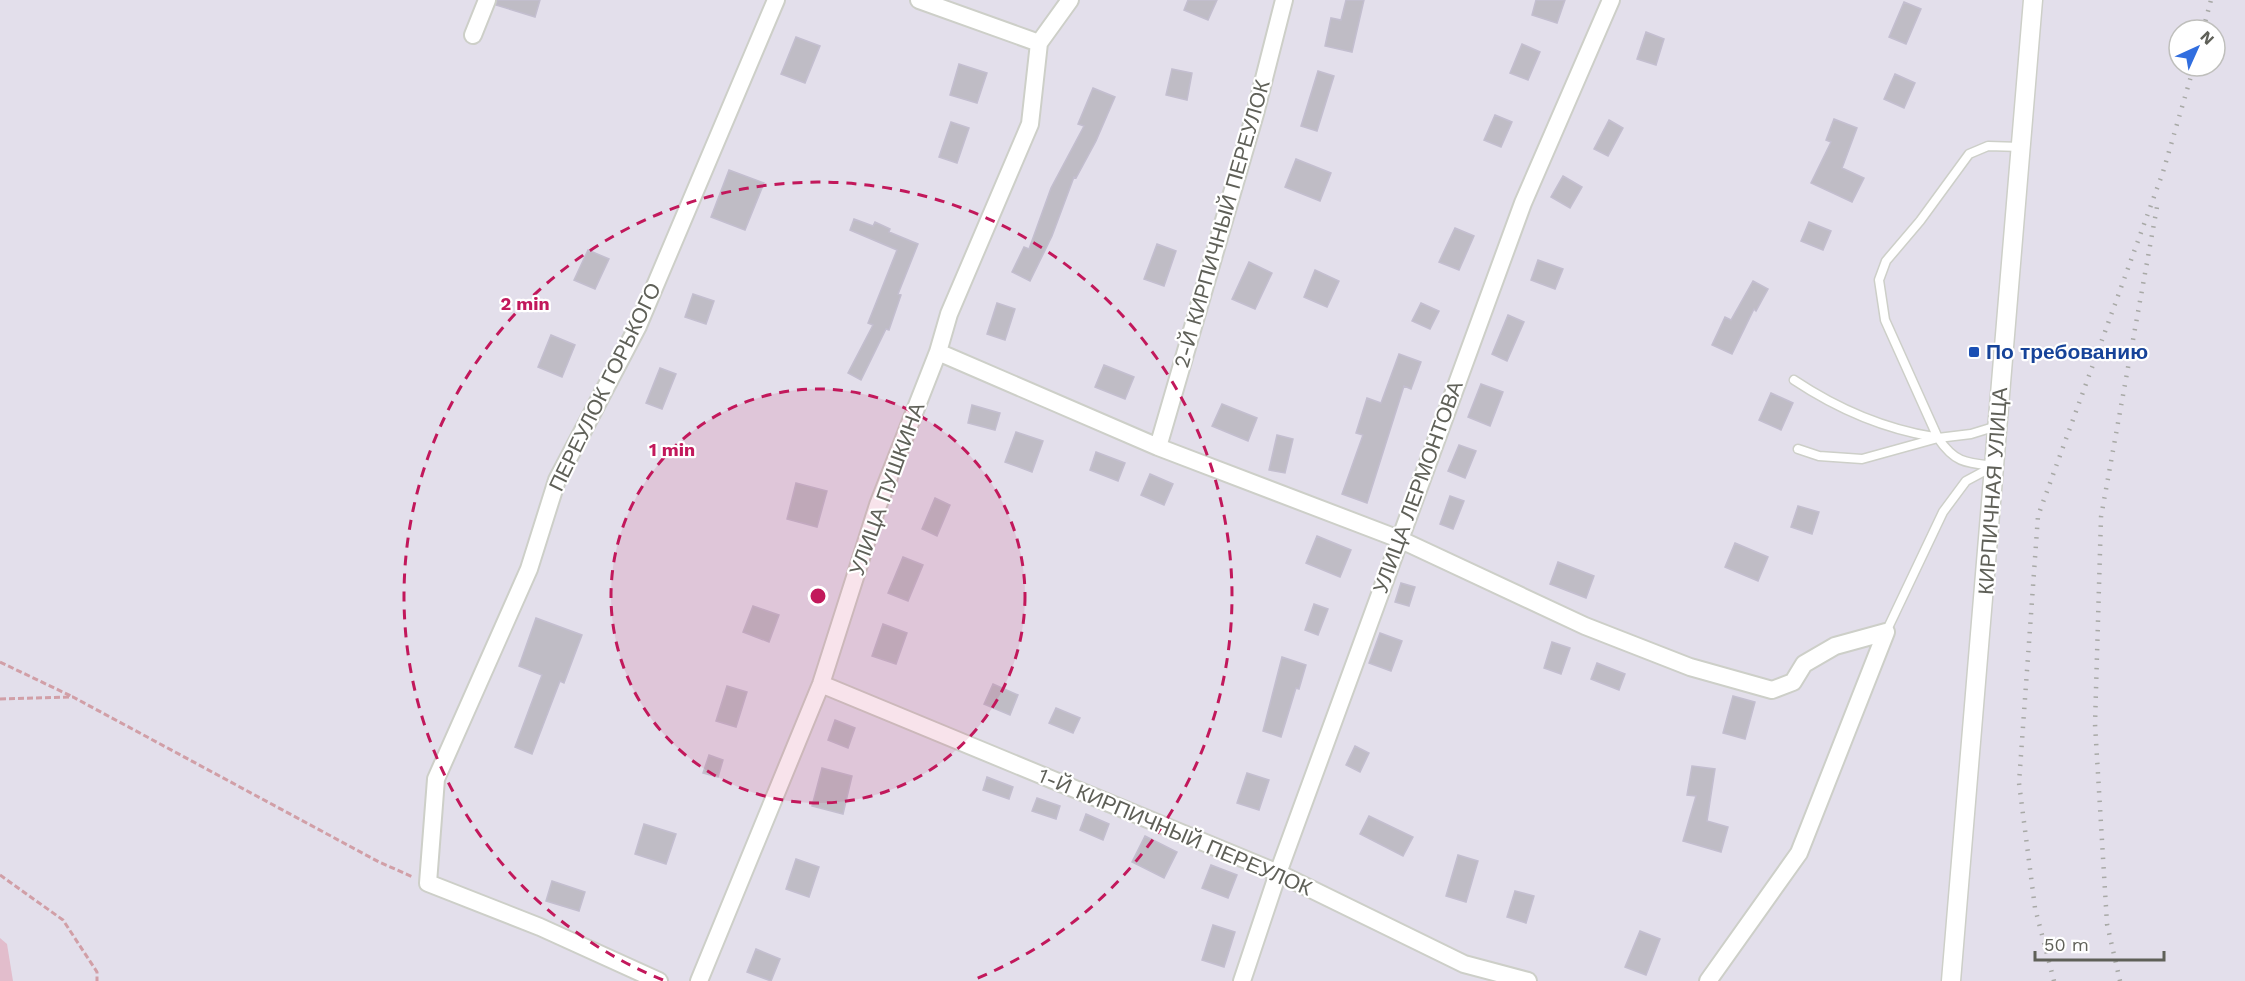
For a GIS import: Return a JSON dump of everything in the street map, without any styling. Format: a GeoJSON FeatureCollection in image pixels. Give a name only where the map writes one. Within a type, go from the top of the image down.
{"type":"FeatureCollection","features":[{"type":"Feature","properties":{"kind":"street"},"geometry":{"type":"LineString","coordinates":[[473,35],[487,0]]}},
{"type":"Feature","properties":{"kind":"street","name":"ПЕРЕУЛОК ГОРЬКОГО"},"geometry":{"type":"LineString","coordinates":[[428,883],[436,779],[529,569],[557,480],[638,326],[776,0]]}},
{"type":"Feature","properties":{"kind":"street"},"geometry":{"type":"LineString","coordinates":[[919,0],[1039,43]]}},
{"type":"Feature","properties":{"kind":"street","name":"УЛИЦА ПУШКИНА"},"geometry":{"type":"LineString","coordinates":[[699,981],[821,684],[878,505],[938,352],[949,314],[1030,124],[1039,43],[1070,0]]}},
{"type":"Feature","properties":{"kind":"street","name":"2-Й КИРПИЧНЫЙ ПЕРЕУЛОК"},"geometry":{"type":"LineString","coordinates":[[1158,447],[1255,114],[1284,0]]}},
{"type":"Feature","properties":{"kind":"street","name":"УЛИЦА ЛЕРМОНТОВА"},"geometry":{"type":"LineString","coordinates":[[1242,981],[1278,873],[1523,203],[1611,0]]}},
{"type":"Feature","properties":{"kind":"street","name":"КИРПИЧНАЯ УЛИЦА"},"geometry":{"type":"LineString","coordinates":[[1951,981],[2033,0]]}},
{"type":"Feature","properties":{"kind":"street"},"geometry":{"type":"LineString","coordinates":[[938,352],[1158,447],[1399,539],[1585,626],[1690,667],[1772,690],[1793,682],[1804,664],[1835,646],[1886,632]]}},
{"type":"Feature","properties":{"kind":"street"},"geometry":{"type":"LineString","coordinates":[[1708,981],[1799,853],[1886,632]]}},
{"type":"Feature","properties":{"kind":"street","name":"1-Й КИРПИЧНЫЙ ПЕРЕУЛОК"},"geometry":{"type":"LineString","coordinates":[[821,684],[1278,873],[1464,964],[1528,981]]}},
{"type":"Feature","properties":{"kind":"street"},"geometry":{"type":"LineString","coordinates":[[428,883],[540,927],[659,981]]}},
{"type":"Feature","properties":{"kind":"lane"},"geometry":{"type":"LineString","coordinates":[[1995,466],[1965,463],[1947,452],[1938,438],[1885,320],[1879,279],[1886,261],[1920,221],[1969,154],[1988,146],[2021,147]]}},
{"type":"Feature","properties":{"kind":"lane"},"geometry":{"type":"LineString","coordinates":[[1794,380],[1838,407],[1907,432],[1938,438]]}},
{"type":"Feature","properties":{"kind":"lane"},"geometry":{"type":"LineString","coordinates":[[1798,449],[1819,456],[1862,459],[1938,438],[1971,434],[1998,426]]}},
{"type":"Feature","properties":{"kind":"lane"},"geometry":{"type":"LineString","coordinates":[[1886,632],[1943,512],[1966,481],[1995,466]]}},
{"type":"Feature","properties":{"kind":"path"},"geometry":{"type":"LineString","coordinates":[[0,662],[73,697],[379,862],[428,883]]}},
{"type":"Feature","properties":{"kind":"path"},"geometry":{"type":"LineString","coordinates":[[0,699],[73,697]]}},
{"type":"Feature","properties":{"kind":"path"},"geometry":{"type":"LineString","coordinates":[[0,875],[63,920],[97,972],[98,981]]}},
{"type":"Feature","properties":{"kind":"shaded area"},"geometry":{"type":"Polygon","coordinates":[[[0,938],[7,944],[13,981],[0,981],[0,938]]]}},
{"type":"Feature","properties":{"kind":"building"},"geometry":{"type":"Polygon","coordinates":[[[497,0],[540,0],[535,17],[496,5],[497,0]]]}},
{"type":"Feature","properties":{"kind":"building"},"geometry":{"type":"Polygon","coordinates":[[[1188,0],[1217,0],[1208,20],[1184,10],[1188,0]]]}},
{"type":"Feature","properties":{"kind":"building"},"geometry":{"type":"Polygon","coordinates":[[[1346,0],[1364,0],[1352,52],[1325,46],[1331,18],[1341,20],[1346,0]]]}},
{"type":"Feature","properties":{"kind":"building"},"geometry":{"type":"Polygon","coordinates":[[[1536,0],[1565,0],[1557,23],[1532,15],[1536,0]]]}},
{"type":"Feature","properties":{"kind":"building"},"geometry":{"type":"Polygon","coordinates":[[[1904,2],[1921,9],[1906,44],[1889,37],[1904,2]]]}},
{"type":"Feature","properties":{"kind":"building"},"geometry":{"type":"Polygon","coordinates":[[[1646,32],[1664,39],[1656,65],[1637,59],[1646,32]]]}},
{"type":"Feature","properties":{"kind":"building"},"geometry":{"type":"Polygon","coordinates":[[[796,37],[820,46],[805,83],[781,74],[796,37]]]}},
{"type":"Feature","properties":{"kind":"building"},"geometry":{"type":"Polygon","coordinates":[[[1522,44],[1540,52],[1528,80],[1510,73],[1522,44]]]}},
{"type":"Feature","properties":{"kind":"building"},"geometry":{"type":"Polygon","coordinates":[[[959,64],[987,73],[977,103],[950,95],[959,64]]]}},
{"type":"Feature","properties":{"kind":"building"},"geometry":{"type":"Polygon","coordinates":[[[1172,69],[1192,73],[1187,100],[1166,95],[1172,69]]]}},
{"type":"Feature","properties":{"kind":"building"},"geometry":{"type":"Polygon","coordinates":[[[1318,71],[1334,76],[1317,131],[1301,126],[1318,71]]]}},
{"type":"Feature","properties":{"kind":"building"},"geometry":{"type":"Polygon","coordinates":[[[1895,74],[1915,83],[1904,108],[1884,99],[1895,74]]]}},
{"type":"Feature","properties":{"kind":"building"},"geometry":{"type":"Polygon","coordinates":[[[1093,88],[1115,97],[1096,141],[1076,178],[1074,177],[1052,236],[1030,281],[1012,272],[1024,247],[1029,249],[1051,188],[1084,126],[1078,124],[1093,88]]]}},
{"type":"Feature","properties":{"kind":"building"},"geometry":{"type":"Polygon","coordinates":[[[1495,115],[1512,122],[1501,147],[1484,140],[1495,115]]]}},
{"type":"Feature","properties":{"kind":"building"},"geometry":{"type":"Polygon","coordinates":[[[1834,119],[1857,128],[1842,168],[1864,178],[1852,202],[1811,183],[1831,142],[1826,140],[1834,119]]]}},
{"type":"Feature","properties":{"kind":"building"},"geometry":{"type":"Polygon","coordinates":[[[1609,120],[1623,128],[1608,156],[1594,149],[1609,120]]]}},
{"type":"Feature","properties":{"kind":"building"},"geometry":{"type":"Polygon","coordinates":[[[951,122],[969,128],[957,163],[939,157],[951,122]]]}},
{"type":"Feature","properties":{"kind":"building"},"geometry":{"type":"Polygon","coordinates":[[[1296,159],[1331,173],[1320,201],[1285,187],[1296,159]]]}},
{"type":"Feature","properties":{"kind":"building"},"geometry":{"type":"Polygon","coordinates":[[[729,170],[764,183],[745,230],[711,217],[729,170]]]}},
{"type":"Feature","properties":{"kind":"building"},"geometry":{"type":"Polygon","coordinates":[[[1563,176],[1582,187],[1570,208],[1551,197],[1563,176]]]}},
{"type":"Feature","properties":{"kind":"building"},"geometry":{"type":"Polygon","coordinates":[[[854,219],[873,226],[875,222],[890,229],[889,232],[918,244],[898,294],[901,295],[889,330],[886,329],[861,380],[848,373],[873,325],[868,323],[897,250],[850,230],[854,219]]]}},
{"type":"Feature","properties":{"kind":"building"},"geometry":{"type":"Polygon","coordinates":[[[1809,222],[1831,231],[1823,250],[1801,241],[1809,222]]]}},
{"type":"Feature","properties":{"kind":"building"},"geometry":{"type":"Polygon","coordinates":[[[1455,228],[1474,236],[1459,270],[1439,262],[1455,228]]]}},
{"type":"Feature","properties":{"kind":"building"},"geometry":{"type":"Polygon","coordinates":[[[1157,244],[1176,251],[1164,286],[1144,279],[1157,244]]]}},
{"type":"Feature","properties":{"kind":"building"},"geometry":{"type":"Polygon","coordinates":[[[588,250],[609,259],[595,289],[574,280],[588,250]]]}},
{"type":"Feature","properties":{"kind":"building"},"geometry":{"type":"Polygon","coordinates":[[[1538,260],[1563,269],[1555,289],[1531,280],[1538,260]]]}},
{"type":"Feature","properties":{"kind":"building"},"geometry":{"type":"Polygon","coordinates":[[[1249,262],[1272,273],[1255,309],[1232,299],[1249,262]]]}},
{"type":"Feature","properties":{"kind":"building"},"geometry":{"type":"Polygon","coordinates":[[[1315,270],[1339,281],[1327,307],[1304,297],[1315,270]]]}},
{"type":"Feature","properties":{"kind":"building"},"geometry":{"type":"Polygon","coordinates":[[[1753,281],[1768,289],[1756,311],[1754,309],[1732,354],[1712,345],[1725,317],[1731,320],[1753,281]]]}},
{"type":"Feature","properties":{"kind":"building"},"geometry":{"type":"Polygon","coordinates":[[[693,294],[714,301],[706,324],[685,317],[693,294]]]}},
{"type":"Feature","properties":{"kind":"building"},"geometry":{"type":"Polygon","coordinates":[[[997,303],[1015,309],[1005,340],[987,334],[997,303]]]}},
{"type":"Feature","properties":{"kind":"building"},"geometry":{"type":"Polygon","coordinates":[[[1421,303],[1439,311],[1430,329],[1412,321],[1421,303]]]}},
{"type":"Feature","properties":{"kind":"building"},"geometry":{"type":"Polygon","coordinates":[[[1508,315],[1524,322],[1507,361],[1492,354],[1508,315]]]}},
{"type":"Feature","properties":{"kind":"building"},"geometry":{"type":"Polygon","coordinates":[[[551,335],[575,345],[562,377],[538,367],[551,335]]]}},
{"type":"Feature","properties":{"kind":"building"},"geometry":{"type":"Polygon","coordinates":[[[1399,354],[1421,362],[1411,389],[1404,386],[1367,503],[1342,494],[1363,435],[1356,433],[1367,398],[1381,403],[1399,354]]]}},
{"type":"Feature","properties":{"kind":"building"},"geometry":{"type":"Polygon","coordinates":[[[1104,365],[1134,377],[1125,399],[1095,387],[1104,365]]]}},
{"type":"Feature","properties":{"kind":"building"},"geometry":{"type":"Polygon","coordinates":[[[660,368],[676,374],[662,409],[646,403],[660,368]]]}},
{"type":"Feature","properties":{"kind":"building"},"geometry":{"type":"Polygon","coordinates":[[[1481,384],[1503,392],[1490,426],[1468,417],[1481,384]]]}},
{"type":"Feature","properties":{"kind":"building"},"geometry":{"type":"Polygon","coordinates":[[[1771,393],[1793,403],[1781,430],[1759,420],[1771,393]]]}},
{"type":"Feature","properties":{"kind":"building"},"geometry":{"type":"Polygon","coordinates":[[[1222,404],[1257,418],[1248,441],[1212,426],[1222,404]]]}},
{"type":"Feature","properties":{"kind":"building"},"geometry":{"type":"Polygon","coordinates":[[[972,405],[1000,413],[995,430],[968,423],[972,405]]]}},
{"type":"Feature","properties":{"kind":"building"},"geometry":{"type":"Polygon","coordinates":[[[1016,432],[1043,441],[1032,472],[1005,462],[1016,432]]]}},
{"type":"Feature","properties":{"kind":"building"},"geometry":{"type":"Polygon","coordinates":[[[1277,435],[1293,439],[1285,473],[1269,470],[1277,435]]]}},
{"type":"Feature","properties":{"kind":"building"},"geometry":{"type":"Polygon","coordinates":[[[1459,445],[1476,451],[1465,478],[1448,471],[1459,445]]]}},
{"type":"Feature","properties":{"kind":"building"},"geometry":{"type":"Polygon","coordinates":[[[1096,452],[1125,463],[1118,481],[1090,470],[1096,452]]]}},
{"type":"Feature","properties":{"kind":"building"},"geometry":{"type":"Polygon","coordinates":[[[1150,474],[1173,484],[1164,505],[1141,495],[1150,474]]]}},
{"type":"Feature","properties":{"kind":"building"},"geometry":{"type":"Polygon","coordinates":[[[796,483],[827,491],[817,527],[787,519],[796,483]]]}},
{"type":"Feature","properties":{"kind":"building"},"geometry":{"type":"Polygon","coordinates":[[[1450,496],[1464,501],[1453,529],[1440,524],[1450,496]]]}},
{"type":"Feature","properties":{"kind":"building"},"geometry":{"type":"Polygon","coordinates":[[[935,498],[950,505],[937,536],[922,529],[935,498]]]}},
{"type":"Feature","properties":{"kind":"building"},"geometry":{"type":"Polygon","coordinates":[[[1798,506],[1819,512],[1812,534],[1791,527],[1798,506]]]}},
{"type":"Feature","properties":{"kind":"building"},"geometry":{"type":"Polygon","coordinates":[[[1317,536],[1351,550],[1340,577],[1306,563],[1317,536]]]}},
{"type":"Feature","properties":{"kind":"building"},"geometry":{"type":"Polygon","coordinates":[[[1735,543],[1768,557],[1758,581],[1725,567],[1735,543]]]}},
{"type":"Feature","properties":{"kind":"building"},"geometry":{"type":"Polygon","coordinates":[[[903,557],[923,565],[908,601],[888,593],[903,557]]]}},
{"type":"Feature","properties":{"kind":"building"},"geometry":{"type":"Polygon","coordinates":[[[1558,562],[1594,576],[1586,598],[1550,584],[1558,562]]]}},
{"type":"Feature","properties":{"kind":"building"},"geometry":{"type":"Polygon","coordinates":[[[1401,583],[1415,587],[1409,606],[1395,602],[1401,583]]]}},
{"type":"Feature","properties":{"kind":"building"},"geometry":{"type":"Polygon","coordinates":[[[1314,604],[1328,609],[1318,635],[1305,630],[1314,604]]]}},
{"type":"Feature","properties":{"kind":"building"},"geometry":{"type":"Polygon","coordinates":[[[753,606],[779,615],[769,642],[743,632],[753,606]]]}},
{"type":"Feature","properties":{"kind":"building"},"geometry":{"type":"Polygon","coordinates":[[[536,618],[582,635],[564,683],[560,681],[532,754],[515,747],[542,675],[519,666],[536,618]]]}},
{"type":"Feature","properties":{"kind":"building"},"geometry":{"type":"Polygon","coordinates":[[[883,624],[907,633],[896,664],[872,656],[883,624]]]}},
{"type":"Feature","properties":{"kind":"building"},"geometry":{"type":"Polygon","coordinates":[[[1380,633],[1402,641],[1391,671],[1369,663],[1380,633]]]}},
{"type":"Feature","properties":{"kind":"building"},"geometry":{"type":"Polygon","coordinates":[[[1552,642],[1570,648],[1561,674],[1544,668],[1552,642]]]}},
{"type":"Feature","properties":{"kind":"building"},"geometry":{"type":"Polygon","coordinates":[[[1282,657],[1306,665],[1299,689],[1296,688],[1281,737],[1263,731],[1282,657]]]}},
{"type":"Feature","properties":{"kind":"building"},"geometry":{"type":"Polygon","coordinates":[[[1597,663],[1625,674],[1619,690],[1591,679],[1597,663]]]}},
{"type":"Feature","properties":{"kind":"building"},"geometry":{"type":"Polygon","coordinates":[[[993,684],[1018,695],[1010,715],[984,704],[993,684]]]}},
{"type":"Feature","properties":{"kind":"building"},"geometry":{"type":"Polygon","coordinates":[[[727,686],[747,692],[736,727],[716,721],[727,686]]]}},
{"type":"Feature","properties":{"kind":"building"},"geometry":{"type":"Polygon","coordinates":[[[1733,696],[1755,702],[1745,739],[1723,733],[1733,696]]]}},
{"type":"Feature","properties":{"kind":"building"},"geometry":{"type":"Polygon","coordinates":[[[1056,708],[1080,718],[1073,733],[1049,723],[1056,708]]]}},
{"type":"Feature","properties":{"kind":"building"},"geometry":{"type":"Polygon","coordinates":[[[835,720],[855,728],[848,748],[828,740],[835,720]]]}},
{"type":"Feature","properties":{"kind":"building"},"geometry":{"type":"Polygon","coordinates":[[[1355,746],[1369,753],[1360,772],[1346,765],[1355,746]]]}},
{"type":"Feature","properties":{"kind":"building"},"geometry":{"type":"Polygon","coordinates":[[[709,755],[723,760],[718,777],[703,773],[709,755]]]}},
{"type":"Feature","properties":{"kind":"building"},"geometry":{"type":"Polygon","coordinates":[[[1692,766],[1715,769],[1707,821],[1728,827],[1721,852],[1683,841],[1696,796],[1687,795],[1692,766]]]}},
{"type":"Feature","properties":{"kind":"building"},"geometry":{"type":"Polygon","coordinates":[[[822,768],[852,776],[843,814],[812,806],[822,768]]]}},
{"type":"Feature","properties":{"kind":"building"},"geometry":{"type":"Polygon","coordinates":[[[1247,773],[1269,780],[1259,810],[1237,803],[1247,773]]]}},
{"type":"Feature","properties":{"kind":"building"},"geometry":{"type":"Polygon","coordinates":[[[987,777],[1013,787],[1009,799],[983,790],[987,777]]]}},
{"type":"Feature","properties":{"kind":"building"},"geometry":{"type":"Polygon","coordinates":[[[1037,798],[1060,806],[1056,819],[1032,811],[1037,798]]]}},
{"type":"Feature","properties":{"kind":"building"},"geometry":{"type":"Polygon","coordinates":[[[1086,814],[1109,824],[1103,840],[1080,830],[1086,814]]]}},
{"type":"Feature","properties":{"kind":"building"},"geometry":{"type":"Polygon","coordinates":[[[1369,816],[1413,837],[1403,856],[1360,834],[1369,816]]]}},
{"type":"Feature","properties":{"kind":"building"},"geometry":{"type":"Polygon","coordinates":[[[644,824],[676,834],[666,864],[635,854],[644,824]]]}},
{"type":"Feature","properties":{"kind":"building"},"geometry":{"type":"Polygon","coordinates":[[[1145,836],[1177,852],[1164,878],[1132,862],[1145,836]]]}},
{"type":"Feature","properties":{"kind":"building"},"geometry":{"type":"Polygon","coordinates":[[[1458,855],[1478,861],[1466,902],[1446,896],[1458,855]]]}},
{"type":"Feature","properties":{"kind":"building"},"geometry":{"type":"Polygon","coordinates":[[[796,859],[819,867],[809,897],[786,889],[796,859]]]}},
{"type":"Feature","properties":{"kind":"building"},"geometry":{"type":"Polygon","coordinates":[[[1211,865],[1237,875],[1228,898],[1202,888],[1211,865]]]}},
{"type":"Feature","properties":{"kind":"building"},"geometry":{"type":"Polygon","coordinates":[[[552,881],[585,892],[579,911],[546,901],[552,881]]]}},
{"type":"Feature","properties":{"kind":"building"},"geometry":{"type":"Polygon","coordinates":[[[1515,891],[1534,896],[1526,923],[1507,917],[1515,891]]]}},
{"type":"Feature","properties":{"kind":"building"},"geometry":{"type":"Polygon","coordinates":[[[1213,925],[1235,932],[1224,967],[1202,960],[1213,925]]]}},
{"type":"Feature","properties":{"kind":"building"},"geometry":{"type":"Polygon","coordinates":[[[1640,931],[1660,939],[1646,975],[1625,967],[1640,931]]]}},
{"type":"Feature","properties":{"kind":"building"},"geometry":{"type":"Polygon","coordinates":[[[756,949],[780,959],[771,981],[747,972],[756,949]]]}},
{"type":"Feature","properties":{"kind":"railway"},"geometry":{"type":"LineString","coordinates":[[2206,18],[2211,0]]}},
{"type":"Feature","properties":{"kind":"railway"},"geometry":{"type":"LineString","coordinates":[[2054,981],[2035,908],[2019,783],[2038,516],[2163,172],[2190,78]]}},
{"type":"Feature","properties":{"kind":"railway"},"geometry":{"type":"LineString","coordinates":[[2120,981],[2107,924],[2095,724],[2101,517],[2157,207]]}},
{"type":"Feature","properties":{"kind":"place","name":"По требованию"},"geometry":{"type":"Point","coordinates":[1974,352]}}]}
